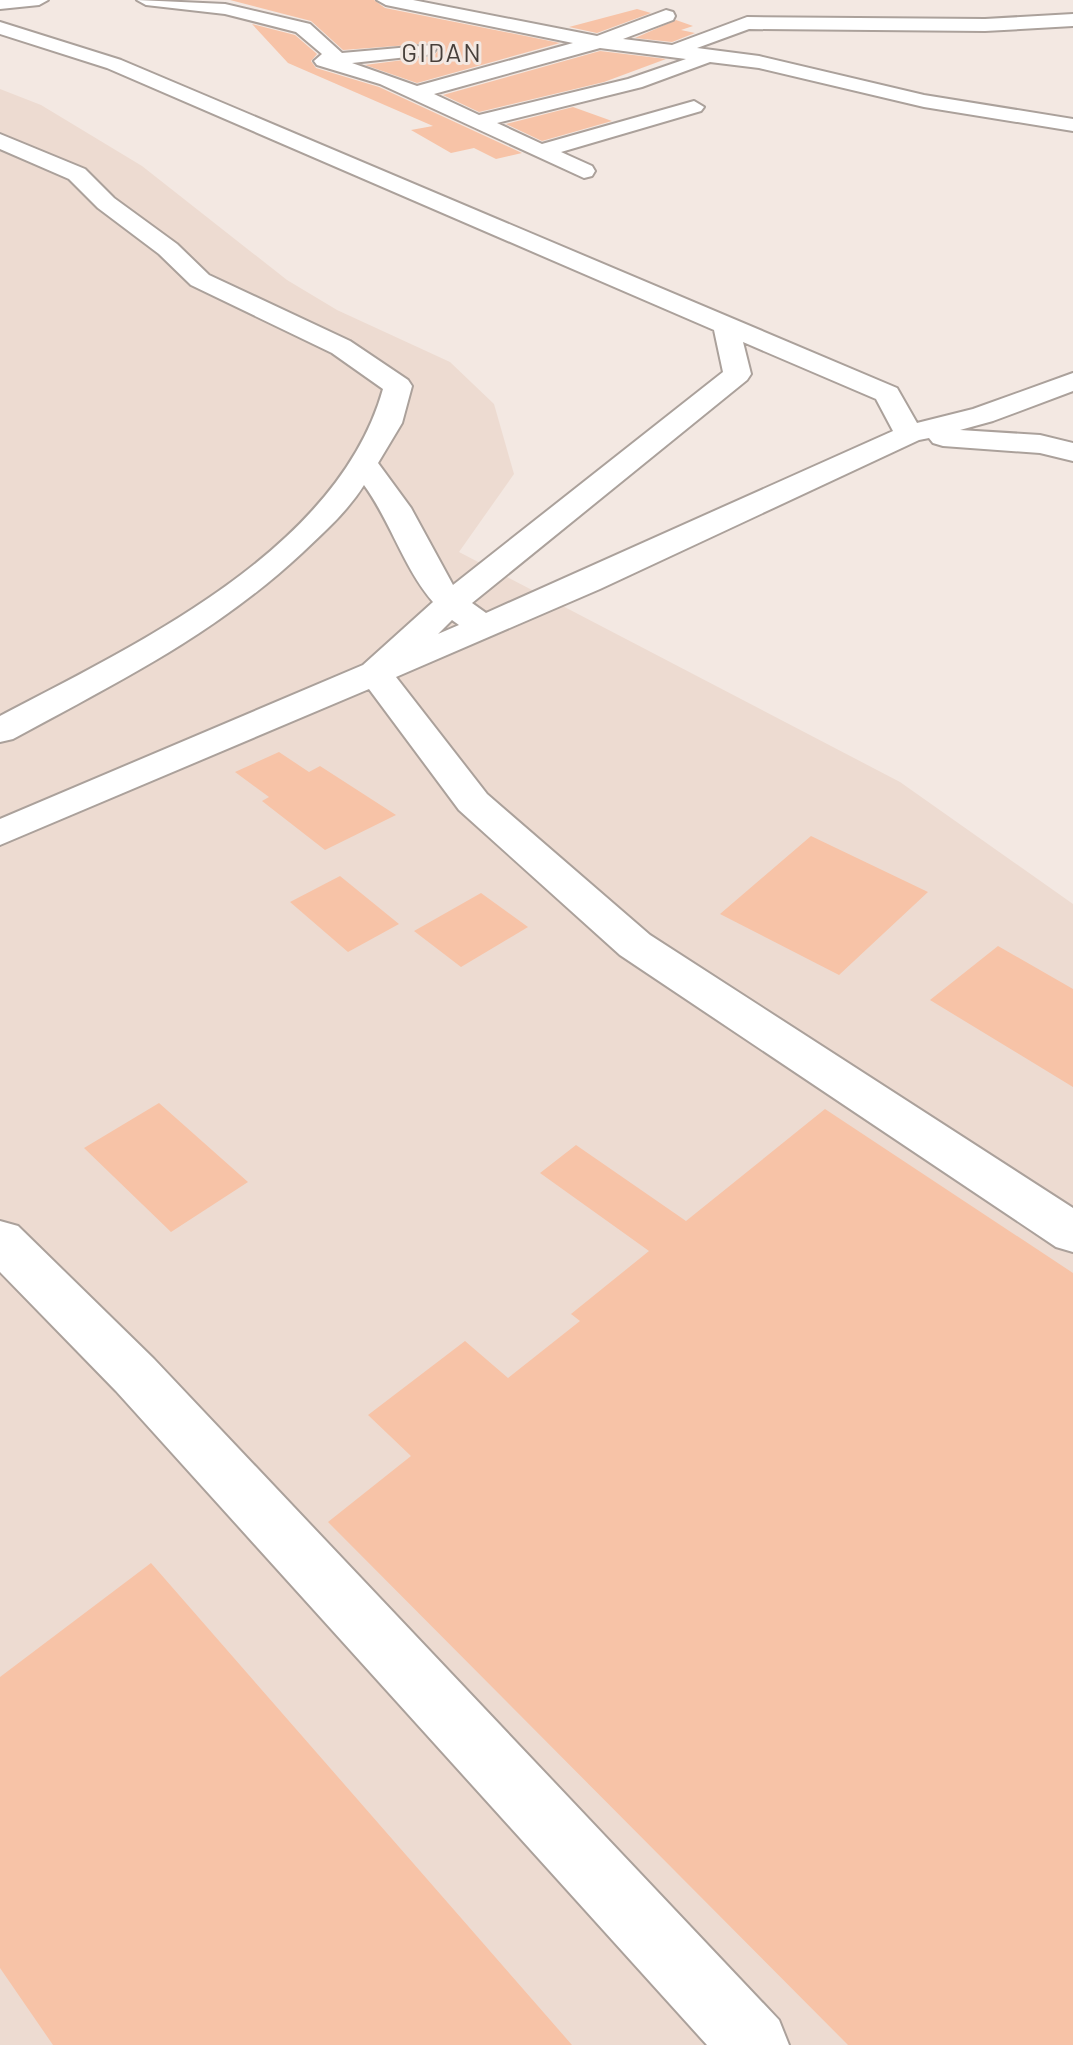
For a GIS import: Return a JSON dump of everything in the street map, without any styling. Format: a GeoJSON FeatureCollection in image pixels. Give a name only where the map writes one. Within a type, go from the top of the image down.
{"type":"FeatureCollection","features":[{"type":"Feature","properties":{"kind":"street"},"geometry":{"type":"LineString","coordinates":[[0,4],[39,0]]}},
{"type":"Feature","properties":{"kind":"street"},"geometry":{"type":"LineString","coordinates":[[146,0],[186,3],[264,17],[303,28],[334,55],[324,61]]}},
{"type":"Feature","properties":{"kind":"street"},"geometry":{"type":"LineString","coordinates":[[386,0],[599,42],[759,62],[924,101],[1073,125]]}},
{"type":"Feature","properties":{"kind":"street"},"geometry":{"type":"LineString","coordinates":[[384,22],[413,16]]}},
{"type":"Feature","properties":{"kind":"street"},"geometry":{"type":"LineString","coordinates":[[415,93],[599,42],[666,16]]}},
{"type":"Feature","properties":{"kind":"street"},"geometry":{"type":"LineString","coordinates":[[671,52],[747,23],[985,25],[1073,20]]}},
{"type":"Feature","properties":{"kind":"street"},"geometry":{"type":"LineString","coordinates":[[0,28],[114,64],[887,394],[909,434]]}},
{"type":"Feature","properties":{"kind":"street"},"geometry":{"type":"LineString","coordinates":[[312,37],[341,31]]}},
{"type":"Feature","properties":{"kind":"street"},"geometry":{"type":"LineString","coordinates":[[324,61],[426,49]]}},
{"type":"Feature","properties":{"kind":"street"},"geometry":{"type":"LineString","coordinates":[[476,122],[635,83],[713,55]]}},
{"type":"Feature","properties":{"kind":"street"},"geometry":{"type":"LineString","coordinates":[[324,61],[367,72],[584,171]]}},
{"type":"Feature","properties":{"kind":"street"},"geometry":{"type":"LineString","coordinates":[[540,151],[694,107]]}},
{"type":"Feature","properties":{"kind":"street"},"geometry":{"type":"LineString","coordinates":[[0,140],[21,152],[77,174],[106,203],[168,249],[200,280],[341,347],[398,386],[388,423],[337,504],[252,582],[163,644],[0,731]]}},
{"type":"Feature","properties":{"kind":"street"},"geometry":{"type":"LineString","coordinates":[[375,673],[450,604],[737,374],[726,325]]}},
{"type":"Feature","properties":{"kind":"street"},"geometry":{"type":"LineString","coordinates":[[0,833],[483,627],[909,434],[983,415],[1073,381]]}},
{"type":"Feature","properties":{"kind":"street"},"geometry":{"type":"LineString","coordinates":[[909,434],[1040,444],[1073,452]]}},
{"type":"Feature","properties":{"kind":"street"},"geometry":{"type":"LineString","coordinates":[[363,463],[399,513],[426,573],[450,604],[483,627]]}},
{"type":"Feature","properties":{"kind":"street"},"geometry":{"type":"LineString","coordinates":[[375,673],[473,802],[635,945],[1073,1233]]}},
{"type":"Feature","properties":{"kind":"street"},"geometry":{"type":"LineString","coordinates":[[0,1240],[135,1375],[754,2045]]}},
{"type":"Feature","properties":{"kind":"shaded area"},"geometry":{"type":"Polygon","coordinates":[[[0,89],[41,105],[142,166],[287,280],[337,310],[450,362],[494,404],[514,474],[459,552],[900,782],[1073,904],[1073,2045],[0,2045],[0,89]]]}},
{"type":"Feature","properties":{"kind":"building"},"geometry":{"type":"Polygon","coordinates":[[[230,0],[374,0],[385,8],[560,43],[417,83],[365,65],[434,56],[439,49],[435,43],[343,50],[311,21],[230,0]]]}},
{"type":"Feature","properties":{"kind":"building"},"geometry":{"type":"Polygon","coordinates":[[[637,9],[651,13],[597,33],[569,27],[637,9]]]}},
{"type":"Feature","properties":{"kind":"building"},"geometry":{"type":"Polygon","coordinates":[[[676,20],[693,26],[681,30],[695,33],[672,42],[635,38],[676,20]]]}},
{"type":"Feature","properties":{"kind":"building"},"geometry":{"type":"Polygon","coordinates":[[[252,24],[295,35],[317,54],[311,61],[316,68],[379,87],[522,153],[496,159],[474,148],[451,153],[411,130],[433,126],[288,63],[252,24]]]}},
{"type":"Feature","properties":{"kind":"building"},"geometry":{"type":"Polygon","coordinates":[[[600,51],[666,59],[604,82],[479,112],[443,95],[600,51]]]}},
{"type":"Feature","properties":{"kind":"building"},"geometry":{"type":"Polygon","coordinates":[[[573,107],[612,121],[542,141],[506,124],[573,107]]]}},
{"type":"Feature","properties":{"kind":"building"},"geometry":{"type":"Polygon","coordinates":[[[279,752],[309,772],[320,766],[396,815],[325,850],[262,801],[269,797],[235,772],[279,752]]]}},
{"type":"Feature","properties":{"kind":"building"},"geometry":{"type":"Polygon","coordinates":[[[811,836],[928,892],[839,975],[720,914],[811,836]]]}},
{"type":"Feature","properties":{"kind":"building"},"geometry":{"type":"Polygon","coordinates":[[[340,876],[399,924],[348,952],[290,902],[340,876]]]}},
{"type":"Feature","properties":{"kind":"building"},"geometry":{"type":"Polygon","coordinates":[[[481,893],[528,927],[461,967],[414,931],[481,893]]]}},
{"type":"Feature","properties":{"kind":"building"},"geometry":{"type":"Polygon","coordinates":[[[998,946],[1073,989],[1073,1087],[930,1000],[998,946]]]}},
{"type":"Feature","properties":{"kind":"building"},"geometry":{"type":"Polygon","coordinates":[[[159,1103],[248,1182],[171,1232],[84,1148],[159,1103]]]}},
{"type":"Feature","properties":{"kind":"building"},"geometry":{"type":"Polygon","coordinates":[[[825,1109],[1073,1273],[1073,2045],[848,2045],[328,1522],[411,1456],[368,1415],[465,1341],[508,1378],[580,1321],[571,1314],[649,1251],[540,1173],[576,1145],[686,1221],[825,1109]]]}},
{"type":"Feature","properties":{"kind":"building"},"geometry":{"type":"Polygon","coordinates":[[[151,1563],[572,2045],[53,2045],[0,1968],[0,1677],[151,1563]]]}},
{"type":"Feature","properties":{"kind":"district","name":"GIDAN"},"geometry":{"type":"Point","coordinates":[442,53]}}]}
